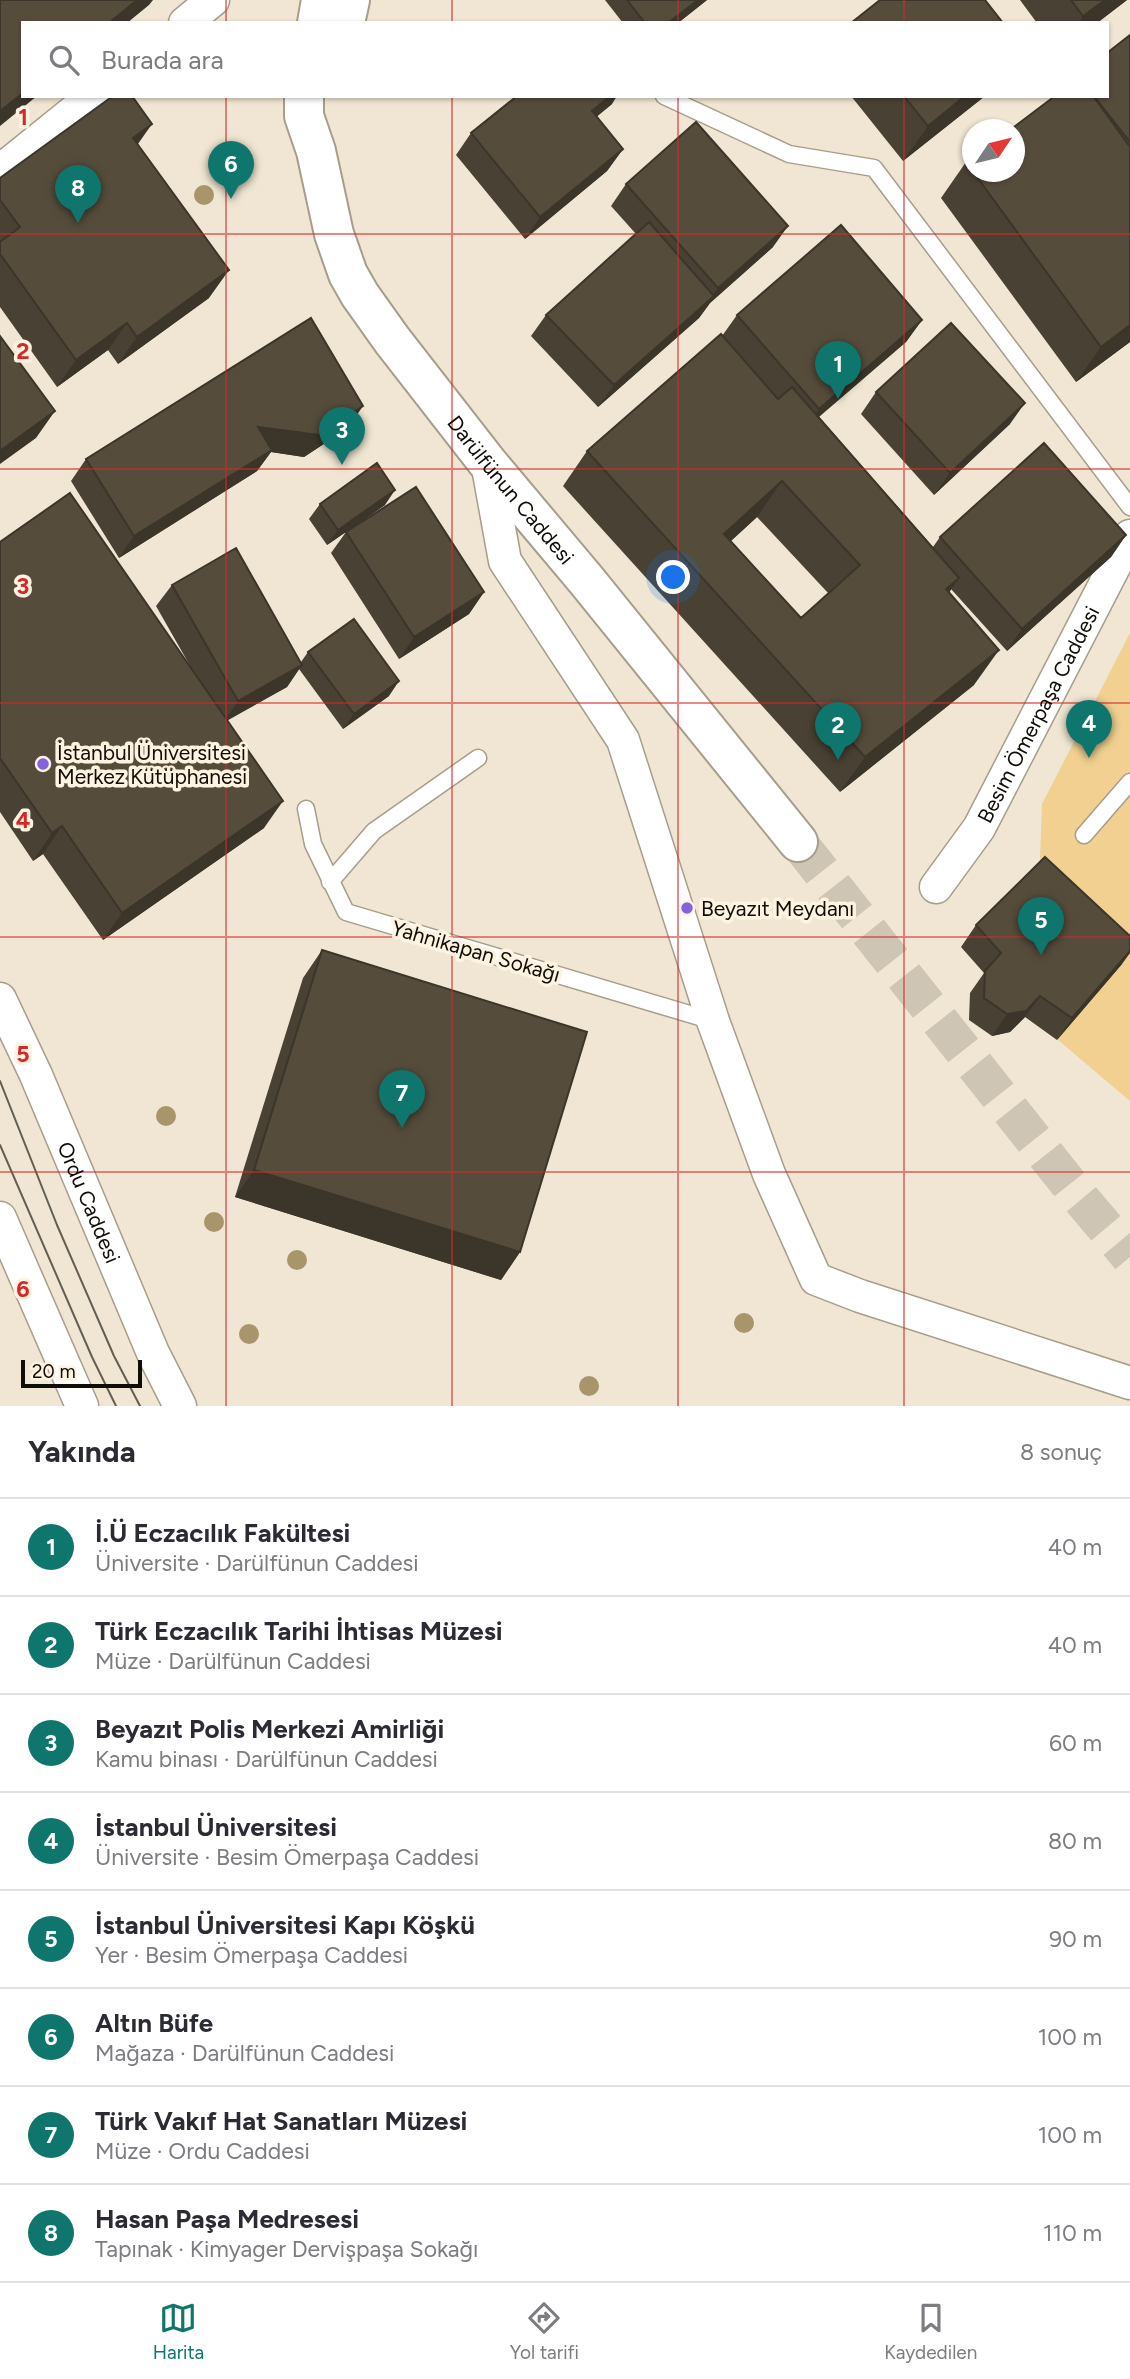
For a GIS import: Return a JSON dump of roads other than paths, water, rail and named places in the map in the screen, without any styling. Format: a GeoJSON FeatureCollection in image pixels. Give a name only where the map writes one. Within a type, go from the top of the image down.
{"type":"FeatureCollection","features":[{"type":"Feature","properties":{"kind":"main road"},"geometry":{"type":"LineString","coordinates":[[317,21],[321,0]]}},
{"type":"Feature","properties":{"kind":"main road"},"geometry":{"type":"LineString","coordinates":[[345,21],[350,0]]}},
{"type":"Feature","properties":{"kind":"main road","name":"Darülfünun Caddesi"},"geometry":{"type":"LineString","coordinates":[[304,98],[304,116],[316,151],[334,234],[348,274],[360,295],[392,341],[486,462],[587,581],[798,842]]}},
{"type":"Feature","properties":{"kind":"main road"},"geometry":{"type":"LineString","coordinates":[[316,151],[329,98]]}},
{"type":"Feature","properties":{"kind":"street"},"geometry":{"type":"LineString","coordinates":[[187,21],[213,0]]}},
{"type":"Feature","properties":{"kind":"street"},"geometry":{"type":"LineString","coordinates":[[0,171],[91,98]]}},
{"type":"Feature","properties":{"kind":"street"},"geometry":{"type":"LineString","coordinates":[[486,462],[505,561],[623,740],[713,1021],[769,1174],[816,1279],[860,1296],[1130,1383]]}},
{"type":"Feature","properties":{"kind":"street","name":"Besim Ömerpaşa Caddesi"},"geometry":{"type":"LineString","coordinates":[[936,887],[979,828],[1130,536]]}},
{"type":"Feature","properties":{"kind":"street","name":"Ordu Caddesi"},"geometry":{"type":"LineString","coordinates":[[0,999],[36,1075],[153,1353],[180,1406]]}},
{"type":"Feature","properties":{"kind":"street"},"geometry":{"type":"LineString","coordinates":[[0,1218],[82,1406]]}},
{"type":"Feature","properties":{"kind":"lane"},"geometry":{"type":"LineString","coordinates":[[668,98],[789,154],[874,168],[1130,507]]}},
{"type":"Feature","properties":{"kind":"lane"},"geometry":{"type":"LineString","coordinates":[[330,882],[374,831],[478,758]]}},
{"type":"Feature","properties":{"kind":"lane"},"geometry":{"type":"LineString","coordinates":[[1084,835],[1130,782]]}},
{"type":"Feature","properties":{"kind":"lane","name":"Yahnikapan Sokağı"},"geometry":{"type":"LineString","coordinates":[[306,809],[313,844],[346,912],[713,1021]]}},
{"type":"Feature","properties":{"kind":"tunnel"},"geometry":{"type":"LineString","coordinates":[[798,842],[1076,1193],[1130,1257]]}},
{"type":"Feature","properties":{"kind":"tram line"},"geometry":{"type":"LineString","coordinates":[[0,1081],[57,1225],[114,1356],[140,1406]]}},
{"type":"Feature","properties":{"kind":"tram line"},"geometry":{"type":"LineString","coordinates":[[0,1145],[116,1406]]}},
{"type":"Feature","properties":{"kind":"place","name":"Altın Büfe"},"geometry":{"type":"Point","coordinates":[231,199]}},
{"type":"Feature","properties":{"kind":"place","name":"Hasan Paşa Medresesi"},"geometry":{"type":"Point","coordinates":[78,223]}},
{"type":"Feature","properties":{"kind":"place","name":"İ.Ü Eczacılık Fakültesi"},"geometry":{"type":"Point","coordinates":[838,399]}},
{"type":"Feature","properties":{"kind":"place","name":"Beyazıt Polis Merkezi Amirliği"},"geometry":{"type":"Point","coordinates":[342,465]}},
{"type":"Feature","properties":{"kind":"place","name":"İstanbul Üniversitesi"},"geometry":{"type":"Point","coordinates":[1089,758]}},
{"type":"Feature","properties":{"kind":"place","name":"Türk Eczacılık Tarihi İhtisas Müzesi"},"geometry":{"type":"Point","coordinates":[838,760]}},
{"type":"Feature","properties":{"kind":"place","name":"İstanbul Üniversitesi Merkez Kütüphanesi"},"geometry":{"type":"Point","coordinates":[43,764]}},
{"type":"Feature","properties":{"kind":"place","name":"Beyazıt Meydanı"},"geometry":{"type":"Point","coordinates":[687,908]}},
{"type":"Feature","properties":{"kind":"place","name":"İstanbul Üniversitesi Kapı Köşkü"},"geometry":{"type":"Point","coordinates":[1041,955]}},
{"type":"Feature","properties":{"kind":"place","name":"Türk Vakıf Hat Sanatları Müzesi"},"geometry":{"type":"Point","coordinates":[402,1128]}}]}
